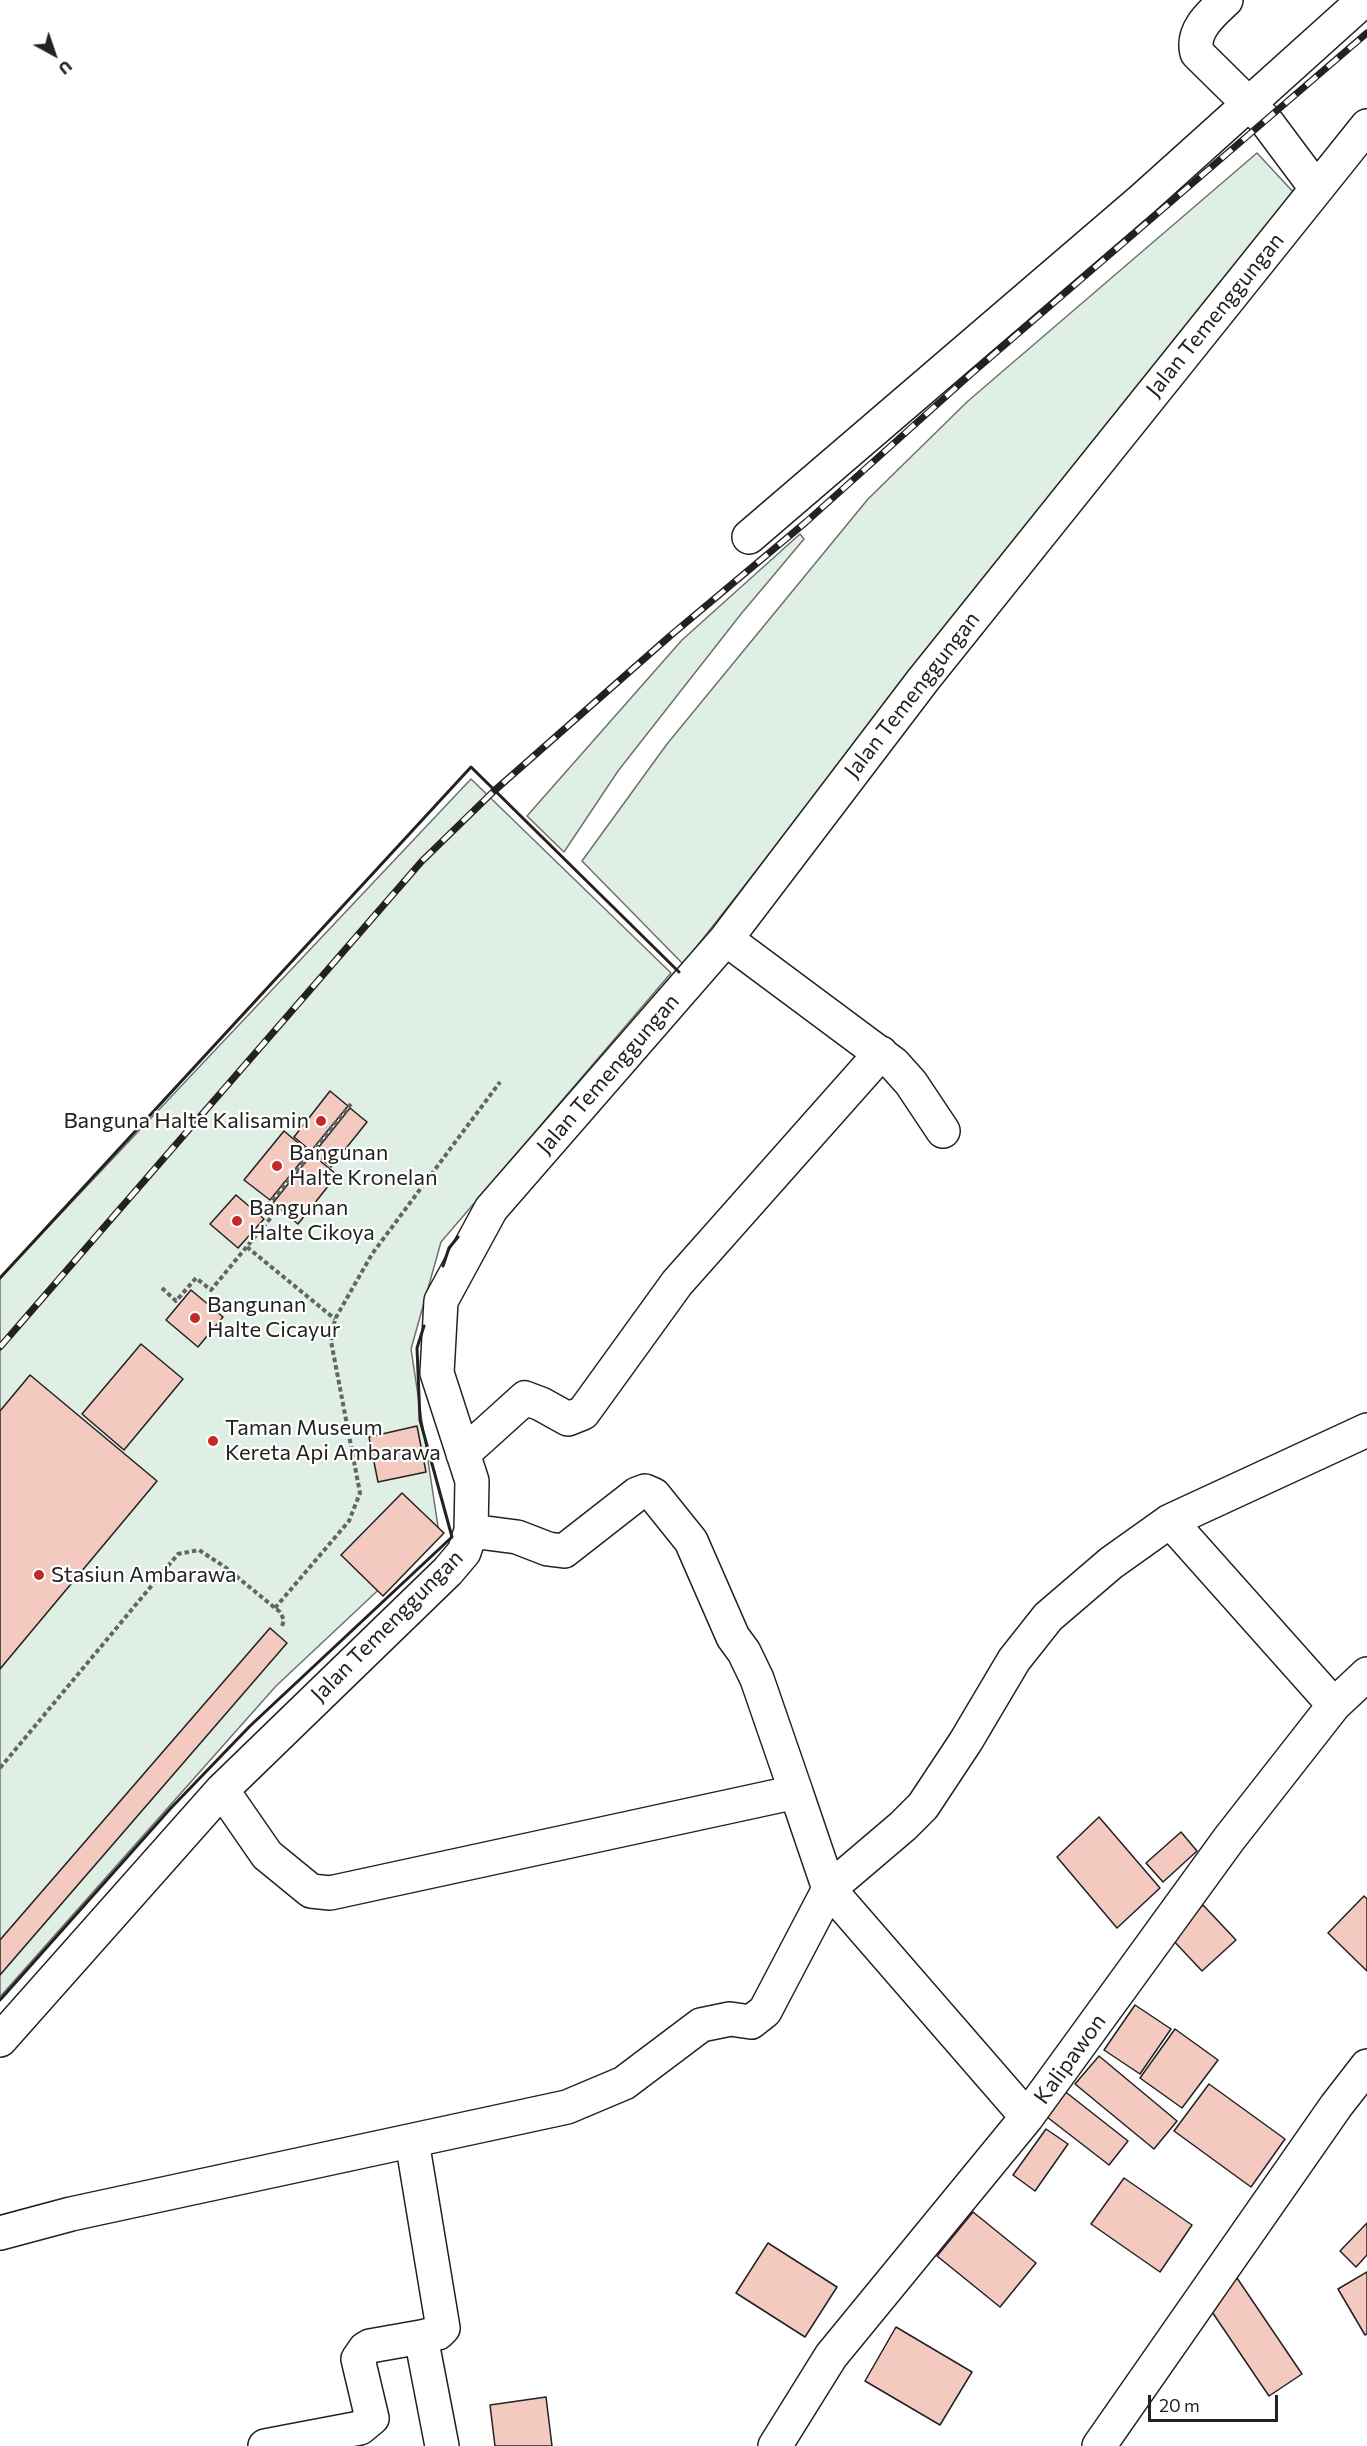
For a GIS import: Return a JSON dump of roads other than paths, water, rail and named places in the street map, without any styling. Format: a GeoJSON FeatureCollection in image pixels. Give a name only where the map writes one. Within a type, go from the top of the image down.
{"type":"FeatureCollection","features":[{"type":"Feature","properties":{"kind":"street"},"geometry":{"type":"LineString","coordinates":[[1226,0],[1200,29],[1194,43],[1197,53],[1266,121],[1316,188]]}},
{"type":"Feature","properties":{"kind":"street"},"geometry":{"type":"LineString","coordinates":[[749,537],[1143,199],[1364,0]]}},
{"type":"Feature","properties":{"kind":"street","name":"Jalan Temenggungan"},"geometry":{"type":"LineString","coordinates":[[0,2040],[222,1790],[464,1552],[471,1531],[472,1481],[437,1373],[441,1301],[491,1209],[726,939],[922,680],[1367,126]]}},
{"type":"Feature","properties":{"kind":"street"},"geometry":{"type":"LineString","coordinates":[[726,939],[894,1064],[911,1083],[943,1131]]}},
{"type":"Feature","properties":{"kind":"street"},"geometry":{"type":"LineString","coordinates":[[463,1454],[525,1398],[568,1419],[583,1413],[677,1283],[881,1053]]}},
{"type":"Feature","properties":{"kind":"street"},"geometry":{"type":"LineString","coordinates":[[0,2233],[71,2214],[567,2107],[624,2083],[701,2025],[730,2019],[751,2022],[765,2011],[830,1889],[923,1806],[966,1741],[1014,1660],[1048,1617],[1111,1563],[1170,1521],[1367,1430]]}},
{"type":"Feature","properties":{"kind":"street"},"geometry":{"type":"LineString","coordinates":[[471,1531],[517,1537],[548,1549],[564,1551],[637,1494],[645,1491],[654,1495],[691,1541],[733,1637],[744,1652],[757,1679],[830,1889],[1027,2117]]}},
{"type":"Feature","properties":{"kind":"street"},"geometry":{"type":"LineString","coordinates":[[1170,1521],[1334,1705]]}},
{"type":"Feature","properties":{"kind":"street","name":"Kalipawon"},"geometry":{"type":"LineString","coordinates":[[775,2446],[831,2356],[1027,2117],[1229,1839],[1334,1705],[1367,1674]]}},
{"type":"Feature","properties":{"kind":"street"},"geometry":{"type":"LineString","coordinates":[[222,1790],[267,1855],[311,1890],[330,1893],[796,1792]]}},
{"type":"Feature","properties":{"kind":"street"},"geometry":{"type":"LineString","coordinates":[[1099,2446],[1336,2106],[1367,2066]]}},
{"type":"Feature","properties":{"kind":"street"},"geometry":{"type":"LineString","coordinates":[[266,2446],[360,2428],[368,2423],[372,2418],[358,2359],[370,2346],[438,2333],[443,2328],[412,2141]]}},
{"type":"Feature","properties":{"kind":"street"},"geometry":{"type":"LineString","coordinates":[[421,2337],[442,2446]]}},
{"type":"Feature","properties":{"kind":"railway"},"geometry":{"type":"LineString","coordinates":[[0,1347],[422,861],[494,791],[670,636],[806,522],[971,374],[1367,33]]}},
{"type":"Feature","properties":{"kind":"place","name":"Banguna Halte Kalisamin"},"geometry":{"type":"Point","coordinates":[321,1121]}},
{"type":"Feature","properties":{"kind":"place","name":"Bangunan Halte Kronelan"},"geometry":{"type":"Point","coordinates":[277,1166]}},
{"type":"Feature","properties":{"kind":"place","name":"Bangunan Halte Cikoya"},"geometry":{"type":"Point","coordinates":[237,1221]}},
{"type":"Feature","properties":{"kind":"place","name":"Bangunan Halte Cicayur"},"geometry":{"type":"Point","coordinates":[195,1318]}},
{"type":"Feature","properties":{"kind":"place","name":"Taman Museum Kereta Api Ambarawa"},"geometry":{"type":"Point","coordinates":[213,1441]}},
{"type":"Feature","properties":{"kind":"place","name":"Stasiun Ambarawa"},"geometry":{"type":"Point","coordinates":[39,1575]}}]}
